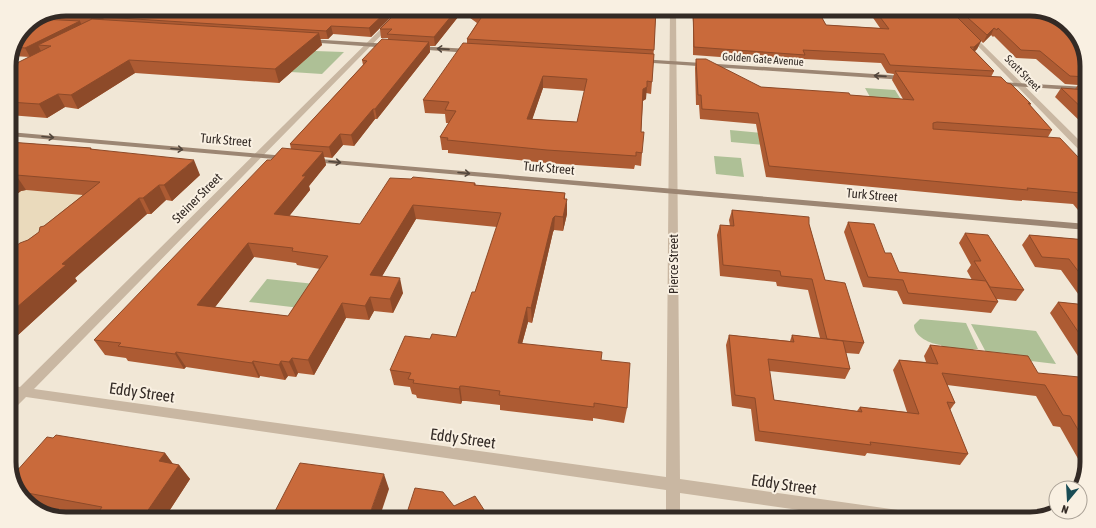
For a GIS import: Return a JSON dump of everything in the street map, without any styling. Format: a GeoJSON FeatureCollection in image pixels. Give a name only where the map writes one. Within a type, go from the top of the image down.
{"type":"FeatureCollection","features":[{"type":"Feature","properties":{"kind":"main road"},"geometry":{"type":"LineString","coordinates":[[301,40],[401,46]]}},
{"type":"Feature","properties":{"kind":"main road"},"geometry":{"type":"LineString","coordinates":[[409,47],[479,51]]}},
{"type":"Feature","properties":{"kind":"main road","name":"Golden Gate Avenue"},"geometry":{"type":"LineString","coordinates":[[634,61],[912,78]]}},
{"type":"Feature","properties":{"kind":"main road"},"geometry":{"type":"LineString","coordinates":[[991,83],[1080,89]]}},
{"type":"Feature","properties":{"kind":"main road","name":"Turk Street"},"geometry":{"type":"LineString","coordinates":[[16,135],[1080,226]]}},
{"type":"Feature","properties":{"kind":"street","name":"Steiner Street"},"geometry":{"type":"LineString","coordinates":[[16,399],[397,16]]}},
{"type":"Feature","properties":{"kind":"street","name":"Pierce Street"},"geometry":{"type":"LineString","coordinates":[[673,16],[673,512]]}},
{"type":"Feature","properties":{"kind":"street","name":"Scott Street"},"geometry":{"type":"LineString","coordinates":[[966,32],[1080,147]]}},
{"type":"Feature","properties":{"kind":"street"},"geometry":{"type":"LineString","coordinates":[[1065,146],[1080,147]]}},
{"type":"Feature","properties":{"kind":"street","name":"Eddy Street"},"geometry":{"type":"LineString","coordinates":[[16,391],[863,512]]}},
{"type":"Feature","properties":{"kind":"green space"},"geometry":{"type":"Polygon","coordinates":[[[315,51],[344,52],[322,74],[291,72],[315,51]]]}},
{"type":"Feature","properties":{"kind":"green space"},"geometry":{"type":"Polygon","coordinates":[[[865,88],[895,90],[907,109],[875,106],[865,88]]]}},
{"type":"Feature","properties":{"kind":"green space"},"geometry":{"type":"Polygon","coordinates":[[[730,130],[762,133],[764,145],[731,142],[730,130]]]}},
{"type":"Feature","properties":{"kind":"green space"},"geometry":{"type":"Polygon","coordinates":[[[714,156],[741,158],[744,177],[716,174],[714,156]]]}},
{"type":"Feature","properties":{"kind":"green space"},"geometry":{"type":"Polygon","coordinates":[[[267,279],[315,284],[300,308],[249,302],[267,279]]]}},
{"type":"Feature","properties":{"kind":"green space"},"geometry":{"type":"Polygon","coordinates":[[[920,319],[966,323],[978,349],[973,349],[975,353],[943,349],[941,345],[924,339],[917,333],[914,325],[920,319]]]}},
{"type":"Feature","properties":{"kind":"green space"},"geometry":{"type":"Polygon","coordinates":[[[971,324],[1036,331],[1056,364],[988,356],[971,324]]]}},
{"type":"Feature","properties":{"kind":"shaded area"},"geometry":{"type":"Polygon","coordinates":[[[26,190],[95,194],[16,263],[16,195],[21,191],[26,190]]]}},
{"type":"Feature","properties":{"kind":"building"},"geometry":{"type":"Polygon","coordinates":[[[382,16],[369,28],[331,26],[326,31],[103,17],[382,16]]]}},
{"type":"Feature","properties":{"kind":"building"},"geometry":{"type":"Polygon","coordinates":[[[393,16],[451,16],[434,37],[387,34],[392,29],[380,29],[393,16]]]}},
{"type":"Feature","properties":{"kind":"building"},"geometry":{"type":"Polygon","coordinates":[[[478,16],[656,16],[654,50],[467,39],[481,18],[478,16]]]}},
{"type":"Feature","properties":{"kind":"building"},"geometry":{"type":"Polygon","coordinates":[[[693,16],[821,16],[826,25],[889,29],[879,16],[956,16],[981,41],[974,47],[970,47],[994,71],[890,65],[884,54],[803,50],[805,55],[694,47],[693,16]]]}},
{"type":"Feature","properties":{"kind":"building"},"geometry":{"type":"Polygon","coordinates":[[[966,16],[1030,16],[1040,17],[1052,21],[1063,28],[1072,38],[1079,56],[1080,77],[1070,76],[1040,51],[1021,50],[998,28],[997,30],[994,28],[987,35],[966,16]]]}},
{"type":"Feature","properties":{"kind":"building"},"geometry":{"type":"Polygon","coordinates":[[[92,19],[319,33],[275,69],[129,60],[71,95],[58,94],[39,104],[16,102],[16,64],[51,46],[38,45],[92,19]]]}},
{"type":"Feature","properties":{"kind":"building"},"geometry":{"type":"Polygon","coordinates":[[[47,20],[80,21],[25,48],[20,47],[26,35],[33,28],[47,20]]]}},
{"type":"Feature","properties":{"kind":"building"},"geometry":{"type":"Polygon","coordinates":[[[382,39],[429,42],[375,109],[373,109],[351,135],[340,134],[329,147],[290,144],[367,61],[362,60],[382,39]]]}},
{"type":"Feature","properties":{"kind":"building"},"geometry":{"type":"Polygon","coordinates":[[[463,43],[654,54],[652,82],[647,81],[647,87],[643,89],[641,132],[644,132],[642,153],[636,152],[636,156],[547,150],[447,140],[448,138],[440,137],[456,111],[445,110],[449,102],[423,100],[463,43]],[[543,76],[527,119],[577,122],[587,79],[543,76]]]}},
{"type":"Feature","properties":{"kind":"building"},"geometry":{"type":"Polygon","coordinates":[[[696,59],[706,59],[761,87],[849,93],[850,95],[914,100],[895,71],[1001,77],[1007,83],[1011,84],[1031,104],[1028,103],[1052,130],[937,122],[933,123],[933,129],[1060,138],[1080,158],[1080,193],[1027,188],[1028,190],[769,166],[758,113],[702,109],[701,95],[698,95],[696,59]]]}},
{"type":"Feature","properties":{"kind":"building"},"geometry":{"type":"Polygon","coordinates":[[[1061,88],[1080,89],[1080,106],[1061,88]]]}},
{"type":"Feature","properties":{"kind":"building"},"geometry":{"type":"Polygon","coordinates":[[[16,143],[91,148],[90,149],[194,160],[164,185],[159,185],[143,198],[139,198],[62,264],[66,265],[16,308],[16,246],[39,232],[40,227],[44,226],[100,182],[16,175],[16,143]]]}},
{"type":"Feature","properties":{"kind":"building"},"geometry":{"type":"Polygon","coordinates":[[[282,148],[323,152],[302,176],[306,176],[274,214],[360,224],[390,178],[411,179],[413,177],[475,183],[474,185],[565,193],[564,199],[567,199],[563,217],[555,216],[553,218],[531,308],[527,307],[518,343],[602,352],[601,360],[630,363],[627,408],[594,403],[594,407],[499,395],[500,391],[463,386],[460,386],[459,389],[413,383],[414,380],[408,379],[411,373],[390,370],[405,336],[430,339],[432,334],[456,337],[472,292],[475,292],[501,213],[413,205],[370,275],[400,278],[390,299],[370,297],[365,306],[342,303],[308,360],[292,358],[289,362],[281,361],[279,365],[253,361],[252,363],[176,352],[175,354],[118,346],[121,343],[94,340],[267,160],[271,160],[282,148]],[[248,243],[197,305],[288,316],[328,256],[292,251],[293,248],[248,243]]]}},
{"type":"Feature","properties":{"kind":"building"},"geometry":{"type":"Polygon","coordinates":[[[732,210],[809,217],[809,224],[825,280],[845,283],[864,343],[827,339],[812,279],[781,276],[780,271],[723,265],[720,225],[734,226],[732,210]]]}},
{"type":"Feature","properties":{"kind":"building"},"geometry":{"type":"Polygon","coordinates":[[[848,222],[874,224],[885,253],[891,253],[899,272],[986,281],[998,302],[908,293],[903,280],[868,277],[848,222]]]}},
{"type":"Feature","properties":{"kind":"building"},"geometry":{"type":"Polygon","coordinates":[[[965,233],[988,235],[1024,290],[990,287],[974,261],[981,261],[965,233]]]}},
{"type":"Feature","properties":{"kind":"building"},"geometry":{"type":"Polygon","coordinates":[[[1029,235],[1080,239],[1080,274],[1069,259],[1042,257],[1029,235]]]}},
{"type":"Feature","properties":{"kind":"building"},"geometry":{"type":"Polygon","coordinates":[[[1058,302],[1080,304],[1080,335],[1058,302]]]}},
{"type":"Feature","properties":{"kind":"building"},"geometry":{"type":"Polygon","coordinates":[[[729,335],[794,342],[792,335],[843,341],[850,369],[768,359],[774,400],[862,412],[860,407],[919,414],[899,360],[938,364],[930,345],[1028,356],[1038,373],[1079,377],[1080,433],[1070,416],[1063,415],[1045,385],[942,373],[955,403],[947,402],[968,454],[870,442],[871,445],[759,431],[755,398],[735,395],[729,335]]]}},
{"type":"Feature","properties":{"kind":"building"},"geometry":{"type":"Polygon","coordinates":[[[56,435],[165,453],[159,461],[179,465],[147,512],[98,512],[102,507],[26,493],[24,490],[17,471],[47,437],[53,438],[56,435]]]}},
{"type":"Feature","properties":{"kind":"building"},"geometry":{"type":"Polygon","coordinates":[[[300,463],[384,474],[370,512],[275,512],[300,463]]]}},
{"type":"Feature","properties":{"kind":"building"},"geometry":{"type":"Polygon","coordinates":[[[415,488],[443,492],[454,506],[475,496],[485,512],[407,512],[415,488]]]}}]}
